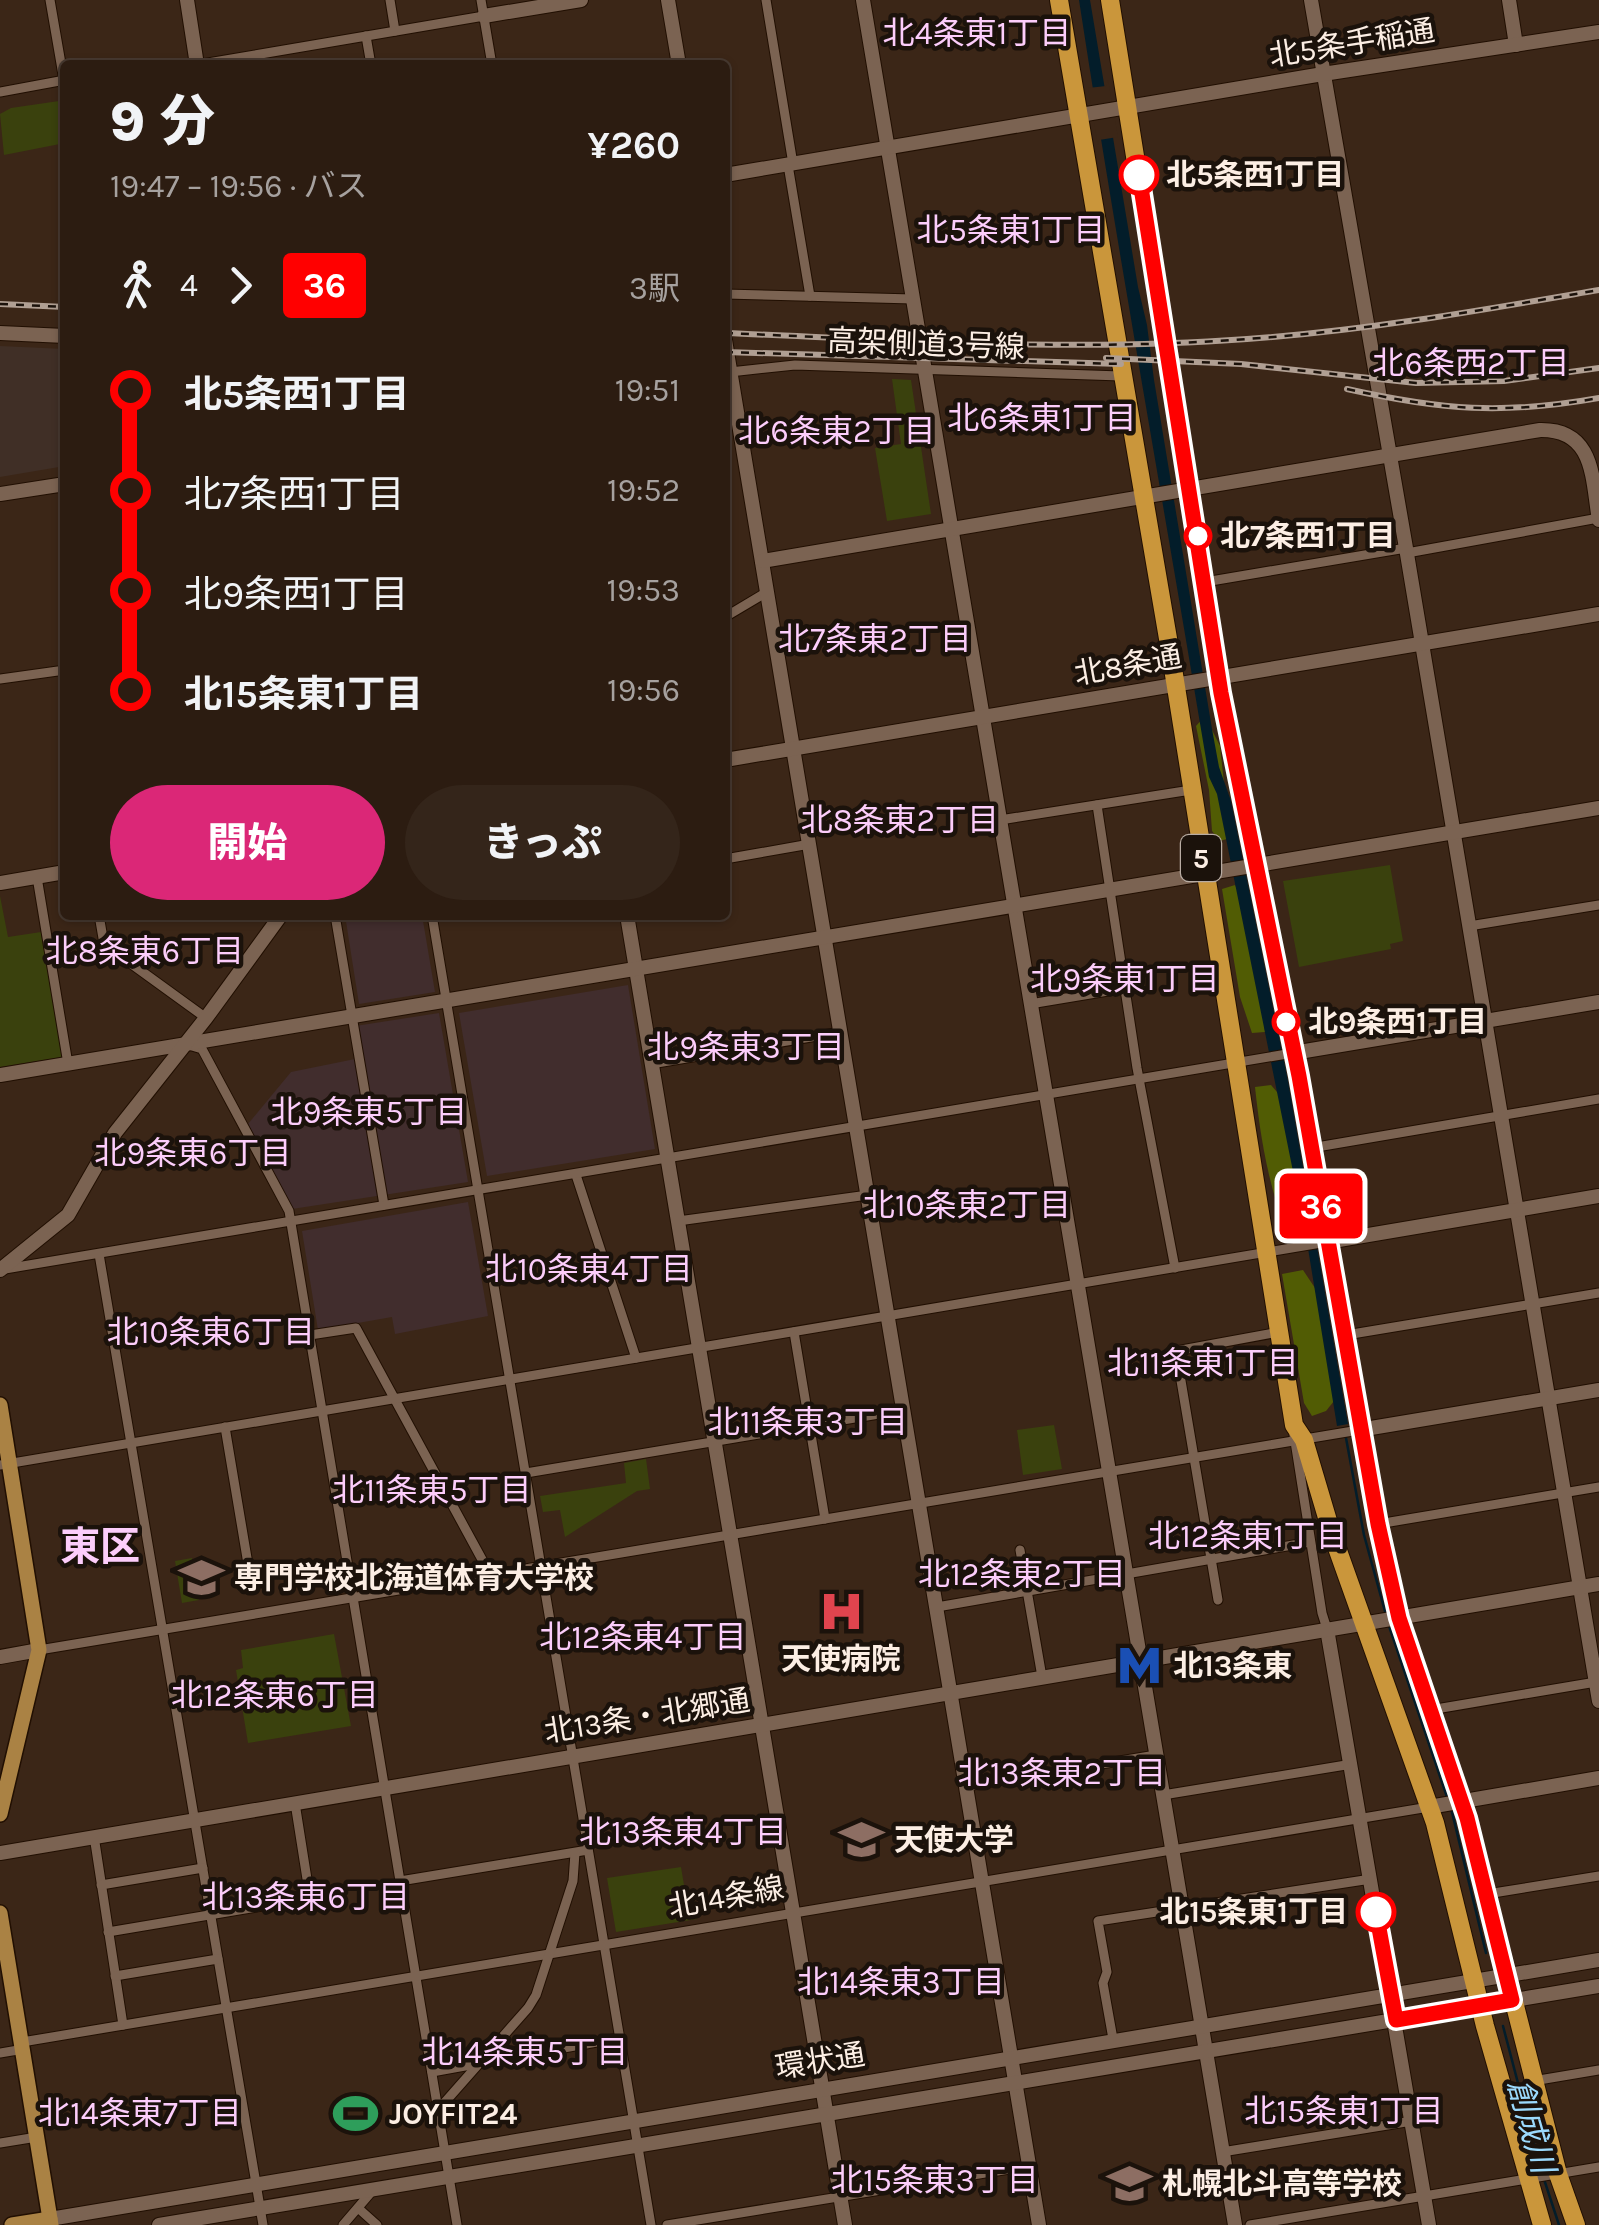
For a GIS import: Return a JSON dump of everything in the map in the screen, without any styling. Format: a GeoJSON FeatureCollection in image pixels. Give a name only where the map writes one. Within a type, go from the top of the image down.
{"type":"FeatureCollection","features":[{"type":"Feature","properties":{"kind":"highway","name":"5"},"geometry":{"type":"LineString","coordinates":[[1060,0],[1085,115],[1122,376],[1150,495],[1183,684],[1191,790],[1297,1435],[1383,1621],[1430,1710],[1474,1981],[1542,2225]]}},
{"type":"Feature","properties":{"kind":"highway","name":"5"},"geometry":{"type":"LineString","coordinates":[[1110,0],[1121,109],[1184,490],[1206,582],[1213,679],[1244,867],[1281,1054],[1311,1148],[1316,1243],[1343,1336],[1355,1431],[1378,1524],[1383,1621],[1446,1804],[1487,1894],[1554,2174],[1576,2225]]}},
{"type":"Feature","properties":{"kind":"main road"},"geometry":{"type":"LineString","coordinates":[[0,1406],[4,1464],[39,1650],[0,1814]]}},
{"type":"Feature","properties":{"kind":"main road"},"geometry":{"type":"LineString","coordinates":[[0,1913],[50,2222],[12,2225]]}},
{"type":"Feature","properties":{"kind":"street"},"geometry":{"type":"LineString","coordinates":[[50,0],[60,60]]}},
{"type":"Feature","properties":{"kind":"street"},"geometry":{"type":"LineString","coordinates":[[187,0],[195,60]]}},
{"type":"Feature","properties":{"kind":"street"},"geometry":{"type":"LineString","coordinates":[[390,0],[395,31]]}},
{"type":"Feature","properties":{"kind":"street"},"geometry":{"type":"LineString","coordinates":[[481,0],[491,60]]}},
{"type":"Feature","properties":{"kind":"street"},"geometry":{"type":"LineString","coordinates":[[225,60],[575,0]]}},
{"type":"Feature","properties":{"kind":"street"},"geometry":{"type":"LineString","coordinates":[[668,0],[678,60]]}},
{"type":"Feature","properties":{"kind":"street"},"geometry":{"type":"LineString","coordinates":[[766,0],[810,296]]}},
{"type":"Feature","properties":{"kind":"street"},"geometry":{"type":"LineString","coordinates":[[863,0],[1234,2225]]}},
{"type":"Feature","properties":{"kind":"street"},"geometry":{"type":"LineString","coordinates":[[1311,0],[1599,1701]]}},
{"type":"Feature","properties":{"kind":"street"},"geometry":{"type":"LineString","coordinates":[[1509,0],[1516,45]]}},
{"type":"Feature","properties":{"kind":"street","name":"北5条手稲通"},"geometry":{"type":"LineString","coordinates":[[1085,115],[1599,32]]}},
{"type":"Feature","properties":{"kind":"street"},"geometry":{"type":"LineString","coordinates":[[366,36],[369,60]]}},
{"type":"Feature","properties":{"kind":"street"},"geometry":{"type":"LineString","coordinates":[[0,92],[60,81]]}},
{"type":"Feature","properties":{"kind":"street"},"geometry":{"type":"LineString","coordinates":[[730,175],[1085,115]]}},
{"type":"Feature","properties":{"kind":"street"},"geometry":{"type":"LineString","coordinates":[[730,294],[913,299]]}},
{"type":"Feature","properties":{"kind":"street"},"geometry":{"type":"LineString","coordinates":[[0,334],[60,336]]}},
{"type":"Feature","properties":{"kind":"street","name":"高架側道3号線"},"geometry":{"type":"LineString","coordinates":[[730,372],[796,365],[1122,376]]}},
{"type":"Feature","properties":{"kind":"street"},"geometry":{"type":"LineString","coordinates":[[730,383],[1039,2225]]}},
{"type":"Feature","properties":{"kind":"street"},"geometry":{"type":"LineString","coordinates":[[762,561],[1540,430],[1560,431],[1575,439],[1588,458],[1599,519],[1206,582]]}},
{"type":"Feature","properties":{"kind":"street"},"geometry":{"type":"LineString","coordinates":[[0,494],[60,485]]}},
{"type":"Feature","properties":{"kind":"street"},"geometry":{"type":"LineString","coordinates":[[730,614],[768,592]]}},
{"type":"Feature","properties":{"kind":"street","name":"北8条通"},"geometry":{"type":"LineString","coordinates":[[730,759],[1599,614]]}},
{"type":"Feature","properties":{"kind":"street"},"geometry":{"type":"LineString","coordinates":[[0,679],[60,671]]}},
{"type":"Feature","properties":{"kind":"street"},"geometry":{"type":"LineString","coordinates":[[1000,820],[1191,790]]}},
{"type":"Feature","properties":{"kind":"street"},"geometry":{"type":"LineString","coordinates":[[1097,805],[1174,1268]]}},
{"type":"Feature","properties":{"kind":"street"},"geometry":{"type":"LineString","coordinates":[[0,1076],[1599,808]]}},
{"type":"Feature","properties":{"kind":"street"},"geometry":{"type":"LineString","coordinates":[[730,858],[810,844]]}},
{"type":"Feature","properties":{"kind":"street"},"geometry":{"type":"LineString","coordinates":[[0,882],[60,873]]}},
{"type":"Feature","properties":{"kind":"street"},"geometry":{"type":"LineString","coordinates":[[37,877],[68,1064]]}},
{"type":"Feature","properties":{"kind":"street"},"geometry":{"type":"LineString","coordinates":[[1470,926],[1599,905]]}},
{"type":"Feature","properties":{"kind":"street"},"geometry":{"type":"LineString","coordinates":[[100,920],[104,944],[206,1018]]}},
{"type":"Feature","properties":{"kind":"street"},"geometry":{"type":"LineString","coordinates":[[1,1270],[68,1215],[116,1133],[277,920]]}},
{"type":"Feature","properties":{"kind":"street"},"geometry":{"type":"LineString","coordinates":[[336,920],[384,1205]]}},
{"type":"Feature","properties":{"kind":"street"},"geometry":{"type":"LineString","coordinates":[[433,920],[651,2225]]}},
{"type":"Feature","properties":{"kind":"street"},"geometry":{"type":"LineString","coordinates":[[628,920],[845,2225]]}},
{"type":"Feature","properties":{"kind":"street"},"geometry":{"type":"LineString","coordinates":[[1030,1004],[1126,988]]}},
{"type":"Feature","properties":{"kind":"street"},"geometry":{"type":"LineString","coordinates":[[1,1270],[1599,1002]]}},
{"type":"Feature","properties":{"kind":"street"},"geometry":{"type":"LineString","coordinates":[[651,1064],[841,1032]]}},
{"type":"Feature","properties":{"kind":"street"},"geometry":{"type":"LineString","coordinates":[[186,1044],[202,1049],[289,1211],[457,2225]]}},
{"type":"Feature","properties":{"kind":"street"},"geometry":{"type":"LineString","coordinates":[[155,1049],[166,1067]]}},
{"type":"Feature","properties":{"kind":"street"},"geometry":{"type":"LineString","coordinates":[[1311,1148],[1599,1099]]}},
{"type":"Feature","properties":{"kind":"street"},"geometry":{"type":"LineString","coordinates":[[576,1175],[636,1358]]}},
{"type":"Feature","properties":{"kind":"street"},"geometry":{"type":"LineString","coordinates":[[678,1221],[868,1195]]}},
{"type":"Feature","properties":{"kind":"street"},"geometry":{"type":"LineString","coordinates":[[4,1464],[1599,1196]]}},
{"type":"Feature","properties":{"kind":"street"},"geometry":{"type":"LineString","coordinates":[[99,1254],[263,2225]]}},
{"type":"Feature","properties":{"kind":"street"},"geometry":{"type":"LineString","coordinates":[[1343,1336],[1599,1293]]}},
{"type":"Feature","properties":{"kind":"street"},"geometry":{"type":"LineString","coordinates":[[310,1334],[356,1328],[491,1576]]}},
{"type":"Feature","properties":{"kind":"street"},"geometry":{"type":"LineString","coordinates":[[794,1332],[825,1520]]}},
{"type":"Feature","properties":{"kind":"street"},"geometry":{"type":"LineString","coordinates":[[1218,1600],[1176,1351],[1280,1332]]}},
{"type":"Feature","properties":{"kind":"street"},"geometry":{"type":"LineString","coordinates":[[0,1657],[1193,1458],[1297,1435],[1337,1434],[1599,1390]]}},
{"type":"Feature","properties":{"kind":"street"},"geometry":{"type":"LineString","coordinates":[[526,1473],[903,1410]]}},
{"type":"Feature","properties":{"kind":"street"},"geometry":{"type":"LineString","coordinates":[[225,1426],[248,1564]]}},
{"type":"Feature","properties":{"kind":"street"},"geometry":{"type":"LineString","coordinates":[[1297,1435],[1310,1542],[1352,1764],[1429,2225]]}},
{"type":"Feature","properties":{"kind":"street"},"geometry":{"type":"LineString","coordinates":[[1378,1524],[1599,1487]]}},
{"type":"Feature","properties":{"kind":"street"},"geometry":{"type":"LineString","coordinates":[[937,1607],[1310,1542]]}},
{"type":"Feature","properties":{"kind":"street"},"geometry":{"type":"LineString","coordinates":[[1020,1550],[1042,1678]]}},
{"type":"Feature","properties":{"kind":"street","name":"北13条・北郷通"},"geometry":{"type":"LineString","coordinates":[[0,1852],[1599,1584]]}},
{"type":"Feature","properties":{"kind":"street"},"geometry":{"type":"LineString","coordinates":[[1430,1710],[1598,1682]]}},
{"type":"Feature","properties":{"kind":"street"},"geometry":{"type":"LineString","coordinates":[[967,1786],[1156,1755]]}},
{"type":"Feature","properties":{"kind":"street"},"geometry":{"type":"LineString","coordinates":[[1163,1796],[1352,1764]]}},
{"type":"Feature","properties":{"kind":"street","name":"北14条線"},"geometry":{"type":"LineString","coordinates":[[0,2053],[123,2025],[1599,1778]]}},
{"type":"Feature","properties":{"kind":"street"},"geometry":{"type":"LineString","coordinates":[[108,1932],[310,1898],[295,1803]]}},
{"type":"Feature","properties":{"kind":"street"},"geometry":{"type":"LineString","coordinates":[[94,1836],[123,2025]]}},
{"type":"Feature","properties":{"kind":"street"},"geometry":{"type":"LineString","coordinates":[[400,1881],[588,1850]]}},
{"type":"Feature","properties":{"kind":"street"},"geometry":{"type":"LineString","coordinates":[[438,2110],[528,2008],[550,1954],[572,1881],[575,1853]]}},
{"type":"Feature","properties":{"kind":"street"},"geometry":{"type":"LineString","coordinates":[[102,1885],[203,1868]]}},
{"type":"Feature","properties":{"kind":"street"},"geometry":{"type":"LineString","coordinates":[[1487,1894],[1599,1876]]}},
{"type":"Feature","properties":{"kind":"street"},"geometry":{"type":"LineString","coordinates":[[1113,2039],[1102,1982],[1107,1972],[1098,1921],[1371,1879]]}},
{"type":"Feature","properties":{"kind":"street"},"geometry":{"type":"LineString","coordinates":[[115,1976],[218,1959]]}},
{"type":"Feature","properties":{"kind":"street","name":"環状通"},"geometry":{"type":"LineString","coordinates":[[50,2222],[634,2120],[1599,1960]]}},
{"type":"Feature","properties":{"kind":"street","name":"環状通"},"geometry":{"type":"LineString","coordinates":[[159,2225],[1599,1986]]}},
{"type":"Feature","properties":{"kind":"street"},"geometry":{"type":"LineString","coordinates":[[432,2072],[619,2038]]}},
{"type":"Feature","properties":{"kind":"street"},"geometry":{"type":"LineString","coordinates":[[1534,2080],[1599,2070]]}},
{"type":"Feature","properties":{"kind":"street"},"geometry":{"type":"LineString","coordinates":[[1222,2152],[1412,2121]]}},
{"type":"Feature","properties":{"kind":"street"},"geometry":{"type":"LineString","coordinates":[[0,2143],[37,2137]]}},
{"type":"Feature","properties":{"kind":"street"},"geometry":{"type":"LineString","coordinates":[[667,2225],[1029,2166]]}},
{"type":"Feature","properties":{"kind":"street"},"geometry":{"type":"LineString","coordinates":[[1250,2225],[1599,2167]]}},
{"type":"Feature","properties":{"kind":"street"},"geometry":{"type":"LineString","coordinates":[[343,2225],[373,2190]]}},
{"type":"Feature","properties":{"kind":"street"},"geometry":{"type":"LineString","coordinates":[[358,2208],[377,2225]]}},
{"type":"Feature","properties":{"kind":"shaded area"},"geometry":{"type":"Polygon","coordinates":[[[0,346],[60,349],[60,467],[0,477],[0,346]]]}},
{"type":"Feature","properties":{"kind":"shaded area"},"geometry":{"type":"Polygon","coordinates":[[[346,920],[423,920],[435,992],[359,1004],[346,920]]]}},
{"type":"Feature","properties":{"kind":"shaded area"},"geometry":{"type":"Polygon","coordinates":[[[628,985],[655,1149],[487,1176],[459,1013],[628,985]]]}},
{"type":"Feature","properties":{"kind":"shaded area"},"geometry":{"type":"Polygon","coordinates":[[[439,1013],[468,1182],[292,1209],[248,1124],[291,1072],[355,1059],[349,1027],[439,1013]]]}},
{"type":"Feature","properties":{"kind":"shaded area"},"geometry":{"type":"Polygon","coordinates":[[[468,1202],[488,1316],[395,1334],[392,1317],[318,1330],[302,1231],[468,1202]]]}},
{"type":"Feature","properties":{"kind":"green space"},"geometry":{"type":"Polygon","coordinates":[[[59,101],[60,144],[4,155],[0,114],[11,108],[59,101]]]}},
{"type":"Feature","properties":{"kind":"green space"},"geometry":{"type":"Polygon","coordinates":[[[892,379],[911,380],[931,514],[887,521],[875,448],[901,444],[892,379]]]}},
{"type":"Feature","properties":{"kind":"green space"},"geometry":{"type":"Polygon","coordinates":[[[1205,716],[1220,746],[1230,838],[1220,841],[1212,831],[1209,790],[1196,726],[1205,716]]]}},
{"type":"Feature","properties":{"kind":"green space"},"geometry":{"type":"Polygon","coordinates":[[[1390,865],[1403,941],[1390,944],[1391,949],[1299,967],[1283,881],[1390,865]]]}},
{"type":"Feature","properties":{"kind":"green space"},"geometry":{"type":"Polygon","coordinates":[[[1235,885],[1251,916],[1265,1032],[1252,1033],[1240,997],[1222,889],[1235,885]]]}},
{"type":"Feature","properties":{"kind":"green space"},"geometry":{"type":"Polygon","coordinates":[[[0,896],[8,937],[41,932],[62,1057],[0,1067],[0,896]]]}},
{"type":"Feature","properties":{"kind":"green space"},"geometry":{"type":"Polygon","coordinates":[[[1271,1085],[1289,1106],[1303,1214],[1283,1222],[1265,1156],[1255,1087],[1271,1085]]]}},
{"type":"Feature","properties":{"kind":"green space"},"geometry":{"type":"Polygon","coordinates":[[[1303,1270],[1317,1291],[1334,1401],[1326,1411],[1312,1416],[1304,1403],[1282,1274],[1303,1270]]]}},
{"type":"Feature","properties":{"kind":"green space"},"geometry":{"type":"Polygon","coordinates":[[[1054,1425],[1062,1469],[1023,1475],[1017,1430],[1054,1425]]]}},
{"type":"Feature","properties":{"kind":"green space"},"geometry":{"type":"Polygon","coordinates":[[[646,1459],[650,1489],[637,1491],[565,1537],[560,1510],[543,1512],[540,1496],[626,1483],[624,1463],[646,1459]]]}},
{"type":"Feature","properties":{"kind":"green space"},"geometry":{"type":"Polygon","coordinates":[[[192,1558],[199,1600],[182,1603],[175,1561],[192,1558]]]}},
{"type":"Feature","properties":{"kind":"green space"},"geometry":{"type":"Polygon","coordinates":[[[334,1634],[351,1726],[248,1743],[236,1670],[243,1668],[241,1650],[334,1634]]]}},
{"type":"Feature","properties":{"kind":"green space"},"geometry":{"type":"Polygon","coordinates":[[[681,1867],[685,1891],[693,1890],[697,1919],[616,1932],[607,1878],[681,1867]]]}},
{"type":"Feature","properties":{"kind":"water"},"geometry":{"type":"Polygon","coordinates":[[[1079,0],[1090,0],[1212,729],[1231,801],[1288,1081],[1348,1424],[1337,1426],[1306,1236],[1217,794],[1209,777],[1079,0]]]}},
{"type":"Feature","properties":{"kind":"pier"},"geometry":{"type":"Polygon","coordinates":[[[1108,80],[1118,137],[1099,140],[1098,145],[1088,88],[1106,86],[1108,80]]]}},
{"type":"Feature","properties":{"kind":"waterway","name":"創成川"},"geometry":{"type":"LineString","coordinates":[[1346,1438],[1364,1535],[1386,1615]]}},
{"type":"Feature","properties":{"kind":"waterway","name":"創成川"},"geometry":{"type":"LineString","coordinates":[[1388,1623],[1448,1800]]}},
{"type":"Feature","properties":{"kind":"waterway","name":"創成川"},"geometry":{"type":"LineString","coordinates":[[1451,1808],[1486,1953]]}},
{"type":"Feature","properties":{"kind":"waterway","name":"創成川"},"geometry":{"type":"LineString","coordinates":[[1503,2026],[1559,2225]]}},
{"type":"Feature","properties":{"kind":"railway"},"geometry":{"type":"LineString","coordinates":[[730,333],[986,344],[1182,343],[1379,325],[1599,290]]}},
{"type":"Feature","properties":{"kind":"railway"},"geometry":{"type":"LineString","coordinates":[[0,304],[60,307]]}},
{"type":"Feature","properties":{"kind":"railway"},"geometry":{"type":"LineString","coordinates":[[730,352],[1121,364]]}},
{"type":"Feature","properties":{"kind":"railway"},"geometry":{"type":"LineString","coordinates":[[1106,358],[1241,364],[1416,383],[1504,381],[1599,368]]}},
{"type":"Feature","properties":{"kind":"railway"},"geometry":{"type":"LineString","coordinates":[[1347,389],[1472,408],[1532,407],[1599,398]]}},
{"type":"Feature","properties":{"kind":"bus line","name":"36"},"geometry":{"type":"LineString","coordinates":[[1139,175],[1221,693],[1299,1076],[1361,1442],[1394,1600],[1467,1818],[1512,2000],[1396,2020],[1376,1912]]}},
{"type":"Feature","properties":{"kind":"place","name":"北5条西1丁目"},"geometry":{"type":"Point","coordinates":[1139,175]}},
{"type":"Feature","properties":{"kind":"place","name":"北7条西1丁目"},"geometry":{"type":"Point","coordinates":[1198,536]}},
{"type":"Feature","properties":{"kind":"place","name":"北9条西1丁目"},"geometry":{"type":"Point","coordinates":[1286,1022]}},
{"type":"Feature","properties":{"kind":"place","name":"専門学校北海道体育大学校"},"geometry":{"type":"Point","coordinates":[201,1578]}},
{"type":"Feature","properties":{"kind":"place","name":"天使病院"},"geometry":{"type":"Point","coordinates":[841,1612]}},
{"type":"Feature","properties":{"kind":"place","name":"北13条東"},"geometry":{"type":"Point","coordinates":[1140,1666]}},
{"type":"Feature","properties":{"kind":"place","name":"天使大学"},"geometry":{"type":"Point","coordinates":[861,1840]}},
{"type":"Feature","properties":{"kind":"place","name":"北15条東1丁目"},"geometry":{"type":"Point","coordinates":[1376,1912]}},
{"type":"Feature","properties":{"kind":"place","name":"JOYFIT24"},"geometry":{"type":"Point","coordinates":[356,2114]}},
{"type":"Feature","properties":{"kind":"place","name":"札幌北斗高等学校"},"geometry":{"type":"Point","coordinates":[1129,2184]}},
{"type":"Feature","properties":{"kind":"district","name":"北4条東1丁目"},"geometry":{"type":"Point","coordinates":[977,33]}},
{"type":"Feature","properties":{"kind":"district","name":"北5条東1丁目"},"geometry":{"type":"Point","coordinates":[1011,230]}},
{"type":"Feature","properties":{"kind":"district","name":"北6条西2丁目"},"geometry":{"type":"Point","coordinates":[1471,363]}},
{"type":"Feature","properties":{"kind":"district","name":"北6条東1丁目"},"geometry":{"type":"Point","coordinates":[1042,418]}},
{"type":"Feature","properties":{"kind":"district","name":"北6条東2丁目"},"geometry":{"type":"Point","coordinates":[837,431]}},
{"type":"Feature","properties":{"kind":"district","name":"北7条東2丁目"},"geometry":{"type":"Point","coordinates":[875,639]}},
{"type":"Feature","properties":{"kind":"district","name":"北8条東2丁目"},"geometry":{"type":"Point","coordinates":[900,820]}},
{"type":"Feature","properties":{"kind":"district","name":"北8条東6丁目"},"geometry":{"type":"Point","coordinates":[145,951]}},
{"type":"Feature","properties":{"kind":"district","name":"北9条東1丁目"},"geometry":{"type":"Point","coordinates":[1125,979]}},
{"type":"Feature","properties":{"kind":"district","name":"北9条東3丁目"},"geometry":{"type":"Point","coordinates":[746,1047]}},
{"type":"Feature","properties":{"kind":"district","name":"北9条東5丁目"},"geometry":{"type":"Point","coordinates":[369,1112]}},
{"type":"Feature","properties":{"kind":"district","name":"北9条東6丁目"},"geometry":{"type":"Point","coordinates":[193,1153]}},
{"type":"Feature","properties":{"kind":"district","name":"北10条東2丁目"},"geometry":{"type":"Point","coordinates":[967,1205]}},
{"type":"Feature","properties":{"kind":"district","name":"北10条東4丁目"},"geometry":{"type":"Point","coordinates":[589,1269]}},
{"type":"Feature","properties":{"kind":"district","name":"北10条東6丁目"},"geometry":{"type":"Point","coordinates":[211,1332]}},
{"type":"Feature","properties":{"kind":"district","name":"北11条東1丁目"},"geometry":{"type":"Point","coordinates":[1203,1363]}},
{"type":"Feature","properties":{"kind":"district","name":"北11条東3丁目"},"geometry":{"type":"Point","coordinates":[808,1422]}},
{"type":"Feature","properties":{"kind":"district","name":"北11条東5丁目"},"geometry":{"type":"Point","coordinates":[432,1490]}},
{"type":"Feature","properties":{"kind":"district","name":"北12条東1丁目"},"geometry":{"type":"Point","coordinates":[1248,1536]}},
{"type":"Feature","properties":{"kind":"district","name":"東区"},"geometry":{"type":"Point","coordinates":[100,1546]}},
{"type":"Feature","properties":{"kind":"district","name":"北12条東2丁目"},"geometry":{"type":"Point","coordinates":[1022,1574]}},
{"type":"Feature","properties":{"kind":"district","name":"北12条東4丁目"},"geometry":{"type":"Point","coordinates":[643,1637]}},
{"type":"Feature","properties":{"kind":"district","name":"北12条東6丁目"},"geometry":{"type":"Point","coordinates":[275,1695]}},
{"type":"Feature","properties":{"kind":"district","name":"北13条東2丁目"},"geometry":{"type":"Point","coordinates":[1062,1773]}},
{"type":"Feature","properties":{"kind":"district","name":"北13条東4丁目"},"geometry":{"type":"Point","coordinates":[683,1832]}},
{"type":"Feature","properties":{"kind":"district","name":"北13条東6丁目"},"geometry":{"type":"Point","coordinates":[306,1897]}},
{"type":"Feature","properties":{"kind":"district","name":"北14条東3丁目"},"geometry":{"type":"Point","coordinates":[901,1982]}},
{"type":"Feature","properties":{"kind":"district","name":"北14条東5丁目"},"geometry":{"type":"Point","coordinates":[525,2052]}},
{"type":"Feature","properties":{"kind":"district","name":"北15条東1丁目"},"geometry":{"type":"Point","coordinates":[1344,2111]}},
{"type":"Feature","properties":{"kind":"district","name":"北14条東7丁目"},"geometry":{"type":"Point","coordinates":[140,2113]}},
{"type":"Feature","properties":{"kind":"district","name":"北15条東3丁目"},"geometry":{"type":"Point","coordinates":[935,2180]}}]}
